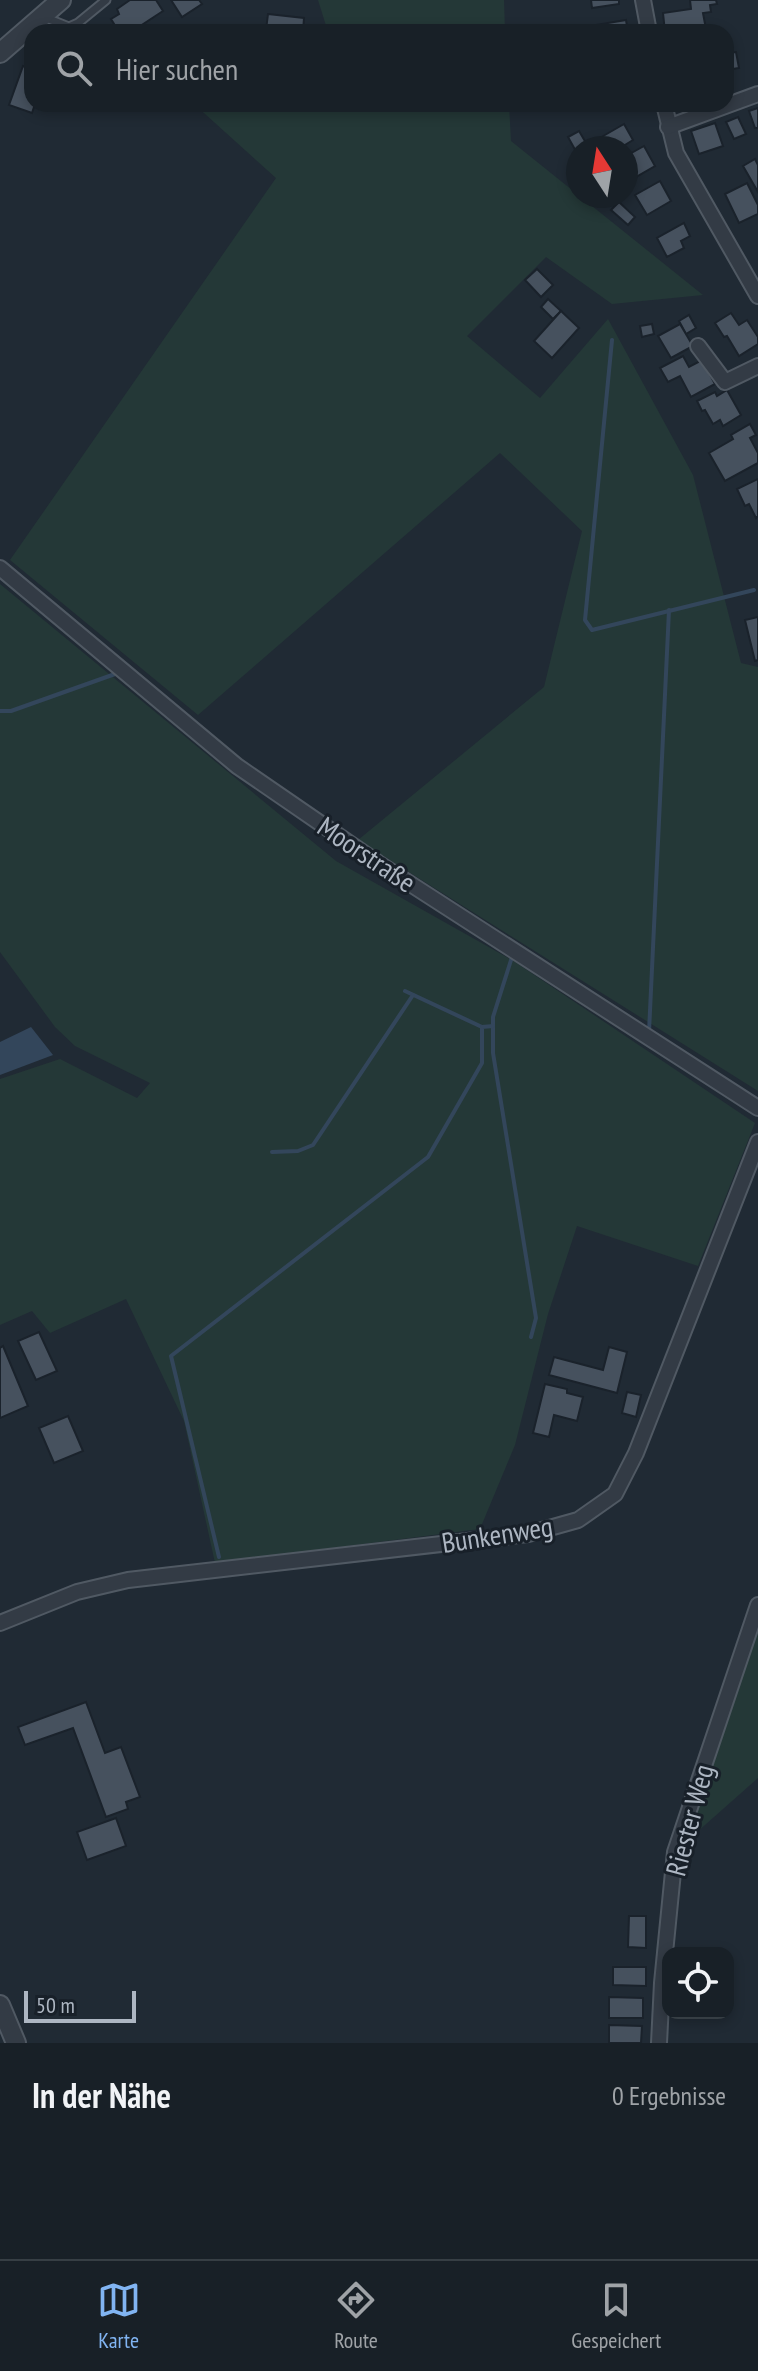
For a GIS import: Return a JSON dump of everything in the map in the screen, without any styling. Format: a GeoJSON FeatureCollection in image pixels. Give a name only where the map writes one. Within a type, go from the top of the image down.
{"type":"FeatureCollection","features":[{"type":"Feature","properties":{"kind":"street"},"geometry":{"type":"LineString","coordinates":[[31,24],[61,0]]}},
{"type":"Feature","properties":{"kind":"street"},"geometry":{"type":"LineString","coordinates":[[643,0],[648,24]]}},
{"type":"Feature","properties":{"kind":"street"},"geometry":{"type":"LineString","coordinates":[[5,43],[24,29]]}},
{"type":"Feature","properties":{"kind":"street"},"geometry":{"type":"LineString","coordinates":[[734,103],[758,94]]}},
{"type":"Feature","properties":{"kind":"street"},"geometry":{"type":"LineString","coordinates":[[665,112],[676,153],[758,296]]}},
{"type":"Feature","properties":{"kind":"street"},"geometry":{"type":"LineString","coordinates":[[668,127],[709,112]]}},
{"type":"Feature","properties":{"kind":"street"},"geometry":{"type":"LineString","coordinates":[[698,346],[725,382],[758,366]]}},
{"type":"Feature","properties":{"kind":"street","name":"Moorstraße"},"geometry":{"type":"LineString","coordinates":[[0,568],[237,766],[378,863],[758,1108]]}},
{"type":"Feature","properties":{"kind":"street","name":"Bunkenweg"},"geometry":{"type":"LineString","coordinates":[[0,1623],[77,1592],[128,1580],[528,1534],[578,1520],[615,1494],[636,1453],[758,1142]]}},
{"type":"Feature","properties":{"kind":"street","name":"Riester Weg"},"geometry":{"type":"LineString","coordinates":[[659,2043],[675,1852],[758,1605]]}},
{"type":"Feature","properties":{"kind":"street"},"geometry":{"type":"LineString","coordinates":[[0,2005],[16,2043]]}},
{"type":"Feature","properties":{"kind":"lane"},"geometry":{"type":"LineString","coordinates":[[76,24],[106,0]]}},
{"type":"Feature","properties":{"kind":"lane"},"geometry":{"type":"LineString","coordinates":[[42,16],[62,24]]}},
{"type":"Feature","properties":{"kind":"green space"},"geometry":{"type":"Polygon","coordinates":[[[318,0],[504,0],[505,24],[326,24],[318,0]]]}},
{"type":"Feature","properties":{"kind":"green space"},"geometry":{"type":"Polygon","coordinates":[[[203,112],[509,112],[511,141],[566,185],[566,208],[595,208],[703,295],[612,304],[546,257],[467,336],[540,398],[608,319],[693,475],[741,663],[758,667],[758,1091],[358,840],[544,687],[582,531],[500,453],[198,715],[10,560],[276,178],[203,112]]]}},
{"type":"Feature","properties":{"kind":"green space"},"geometry":{"type":"Polygon","coordinates":[[[0,584],[336,861],[512,960],[755,1123],[698,1266],[577,1226],[548,1314],[515,1445],[480,1529],[215,1563],[184,1421],[126,1299],[50,1333],[32,1311],[0,1325],[0,1079],[60,1059],[137,1098],[150,1083],[75,1046],[55,1027],[0,952],[0,584]]]}},
{"type":"Feature","properties":{"kind":"green space"},"geometry":{"type":"Polygon","coordinates":[[[758,1627],[758,1778],[688,1840],[691,1815],[758,1627]]]}},
{"type":"Feature","properties":{"kind":"water"},"geometry":{"type":"Polygon","coordinates":[[[31,1027],[53,1055],[0,1075],[0,1042],[31,1027]]]}},
{"type":"Feature","properties":{"kind":"building"},"geometry":{"type":"Polygon","coordinates":[[[130,0],[156,0],[163,11],[143,24],[114,24],[111,19],[119,14],[117,9],[130,0]]]}},
{"type":"Feature","properties":{"kind":"building"},"geometry":{"type":"Polygon","coordinates":[[[171,0],[199,0],[202,4],[182,17],[171,0]]]}},
{"type":"Feature","properties":{"kind":"building"},"geometry":{"type":"Polygon","coordinates":[[[591,0],[619,0],[619,4],[592,8],[591,0]]]}},
{"type":"Feature","properties":{"kind":"building"},"geometry":{"type":"Polygon","coordinates":[[[690,0],[716,0],[717,4],[710,5],[711,12],[703,13],[705,24],[664,24],[663,13],[691,9],[690,0]]]}},
{"type":"Feature","properties":{"kind":"building"},"geometry":{"type":"Polygon","coordinates":[[[268,14],[304,18],[304,24],[267,24],[268,14]]]}},
{"type":"Feature","properties":{"kind":"building"},"geometry":{"type":"Polygon","coordinates":[[[626,20],[627,24],[602,24],[626,20]]]}},
{"type":"Feature","properties":{"kind":"building"},"geometry":{"type":"Polygon","coordinates":[[[736,52],[739,68],[734,69],[736,52]]]}},
{"type":"Feature","properties":{"kind":"building"},"geometry":{"type":"Polygon","coordinates":[[[23,66],[24,66],[24,110],[9,105],[23,66]]]}},
{"type":"Feature","properties":{"kind":"building"},"geometry":{"type":"Polygon","coordinates":[[[758,108],[758,128],[755,128],[749,111],[758,108]]]}},
{"type":"Feature","properties":{"kind":"building"},"geometry":{"type":"Polygon","coordinates":[[[738,117],[746,134],[734,139],[726,122],[738,117]]]}},
{"type":"Feature","properties":{"kind":"building"},"geometry":{"type":"Polygon","coordinates":[[[715,123],[723,146],[699,154],[691,131],[715,123]]]}},
{"type":"Feature","properties":{"kind":"building"},"geometry":{"type":"Polygon","coordinates":[[[624,124],[631,136],[603,136],[624,124]]]}},
{"type":"Feature","properties":{"kind":"building"},"geometry":{"type":"Polygon","coordinates":[[[644,146],[655,166],[638,176],[638,149],[644,146]]]}},
{"type":"Feature","properties":{"kind":"building"},"geometry":{"type":"Polygon","coordinates":[[[755,159],[758,165],[758,192],[743,166],[755,159]]]}},
{"type":"Feature","properties":{"kind":"building"},"geometry":{"type":"Polygon","coordinates":[[[660,181],[671,201],[647,215],[638,200],[638,193],[660,181]]]}},
{"type":"Feature","properties":{"kind":"building"},"geometry":{"type":"Polygon","coordinates":[[[747,183],[758,205],[758,214],[739,223],[725,194],[747,183]]]}},
{"type":"Feature","properties":{"kind":"building"},"geometry":{"type":"Polygon","coordinates":[[[625,208],[635,217],[628,225],[611,210],[625,208]]]}},
{"type":"Feature","properties":{"kind":"building"},"geometry":{"type":"Polygon","coordinates":[[[684,223],[690,236],[681,241],[684,248],[667,257],[657,238],[684,223]]]}},
{"type":"Feature","properties":{"kind":"building"},"geometry":{"type":"Polygon","coordinates":[[[537,269],[553,285],[541,297],[525,280],[537,269]]]}},
{"type":"Feature","properties":{"kind":"building"},"geometry":{"type":"Polygon","coordinates":[[[548,299],[561,311],[553,319],[541,307],[548,299]]]}},
{"type":"Feature","properties":{"kind":"building"},"geometry":{"type":"Polygon","coordinates":[[[561,311],[579,328],[552,358],[534,341],[561,311]]]}},
{"type":"Feature","properties":{"kind":"building"},"geometry":{"type":"Polygon","coordinates":[[[731,313],[739,325],[747,320],[758,337],[758,344],[739,356],[715,323],[731,313]]]}},
{"type":"Feature","properties":{"kind":"building"},"geometry":{"type":"Polygon","coordinates":[[[689,315],[696,328],[686,334],[679,321],[689,315]]]}},
{"type":"Feature","properties":{"kind":"building"},"geometry":{"type":"Polygon","coordinates":[[[652,324],[654,334],[642,337],[640,326],[652,324]]]}},
{"type":"Feature","properties":{"kind":"building"},"geometry":{"type":"Polygon","coordinates":[[[680,324],[693,346],[671,358],[658,336],[680,324]]]}},
{"type":"Feature","properties":{"kind":"building"},"geometry":{"type":"Polygon","coordinates":[[[683,356],[689,367],[702,360],[715,384],[691,397],[680,376],[668,382],[660,368],[683,356]]]}},
{"type":"Feature","properties":{"kind":"building"},"geometry":{"type":"Polygon","coordinates":[[[727,390],[741,415],[723,426],[720,420],[713,424],[697,401],[727,390]]]}},
{"type":"Feature","properties":{"kind":"building"},"geometry":{"type":"Polygon","coordinates":[[[750,424],[756,435],[750,438],[758,453],[758,463],[725,481],[709,453],[733,439],[731,435],[750,424]]]}},
{"type":"Feature","properties":{"kind":"building"},"geometry":{"type":"Polygon","coordinates":[[[758,479],[756,518],[749,504],[745,506],[737,489],[758,479]]]}},
{"type":"Feature","properties":{"kind":"building"},"geometry":{"type":"Polygon","coordinates":[[[758,617],[758,660],[755,661],[745,620],[758,617]]]}},
{"type":"Feature","properties":{"kind":"building"},"geometry":{"type":"Polygon","coordinates":[[[39,1332],[57,1371],[36,1380],[18,1341],[39,1332]]]}},
{"type":"Feature","properties":{"kind":"building"},"geometry":{"type":"Polygon","coordinates":[[[3,1346],[28,1406],[0,1418],[0,1348],[3,1346]]]}},
{"type":"Feature","properties":{"kind":"building"},"geometry":{"type":"Polygon","coordinates":[[[609,1347],[627,1352],[617,1393],[549,1375],[554,1357],[603,1370],[609,1347]]]}},
{"type":"Feature","properties":{"kind":"building"},"geometry":{"type":"Polygon","coordinates":[[[545,1384],[583,1397],[577,1421],[554,1415],[549,1437],[533,1433],[545,1384]]]}},
{"type":"Feature","properties":{"kind":"building"},"geometry":{"type":"Polygon","coordinates":[[[627,1392],[641,1395],[636,1417],[622,1413],[627,1392]]]}},
{"type":"Feature","properties":{"kind":"building"},"geometry":{"type":"Polygon","coordinates":[[[68,1416],[83,1451],[54,1463],[39,1428],[68,1416]]]}},
{"type":"Feature","properties":{"kind":"building"},"geometry":{"type":"Polygon","coordinates":[[[86,1702],[105,1753],[121,1747],[140,1797],[126,1802],[128,1809],[106,1817],[73,1728],[25,1745],[18,1727],[86,1702]]]}},
{"type":"Feature","properties":{"kind":"building"},"geometry":{"type":"Polygon","coordinates":[[[116,1818],[126,1846],[87,1860],[77,1832],[116,1818]]]}},
{"type":"Feature","properties":{"kind":"building"},"geometry":{"type":"Polygon","coordinates":[[[629,1916],[646,1916],[646,1948],[628,1947],[629,1916]]]}},
{"type":"Feature","properties":{"kind":"building"},"geometry":{"type":"Polygon","coordinates":[[[613,1967],[646,1967],[646,1986],[613,1985],[613,1967]]]}},
{"type":"Feature","properties":{"kind":"building"},"geometry":{"type":"Polygon","coordinates":[[[609,1997],[643,1998],[643,2018],[609,2018],[609,1997]]]}},
{"type":"Feature","properties":{"kind":"building"},"geometry":{"type":"Polygon","coordinates":[[[609,2025],[642,2026],[641,2043],[609,2043],[609,2025]]]}},
{"type":"Feature","properties":{"kind":"waterway"},"geometry":{"type":"LineString","coordinates":[[612,340],[585,620],[592,630],[754,590]]}},
{"type":"Feature","properties":{"kind":"waterway"},"geometry":{"type":"LineString","coordinates":[[649,1032],[669,610]]}},
{"type":"Feature","properties":{"kind":"waterway"},"geometry":{"type":"LineString","coordinates":[[0,711],[11,711],[115,674]]}},
{"type":"Feature","properties":{"kind":"waterway"},"geometry":{"type":"LineString","coordinates":[[512,957],[493,1017],[493,1053],[536,1318],[531,1337]]}},
{"type":"Feature","properties":{"kind":"waterway"},"geometry":{"type":"LineString","coordinates":[[405,991],[482,1027]]}},
{"type":"Feature","properties":{"kind":"waterway"},"geometry":{"type":"LineString","coordinates":[[272,1152],[298,1151],[313,1145],[413,995]]}},
{"type":"Feature","properties":{"kind":"waterway"},"geometry":{"type":"LineString","coordinates":[[219,1557],[171,1356],[428,1157],[482,1063],[482,1027],[493,1026]]}}]}
